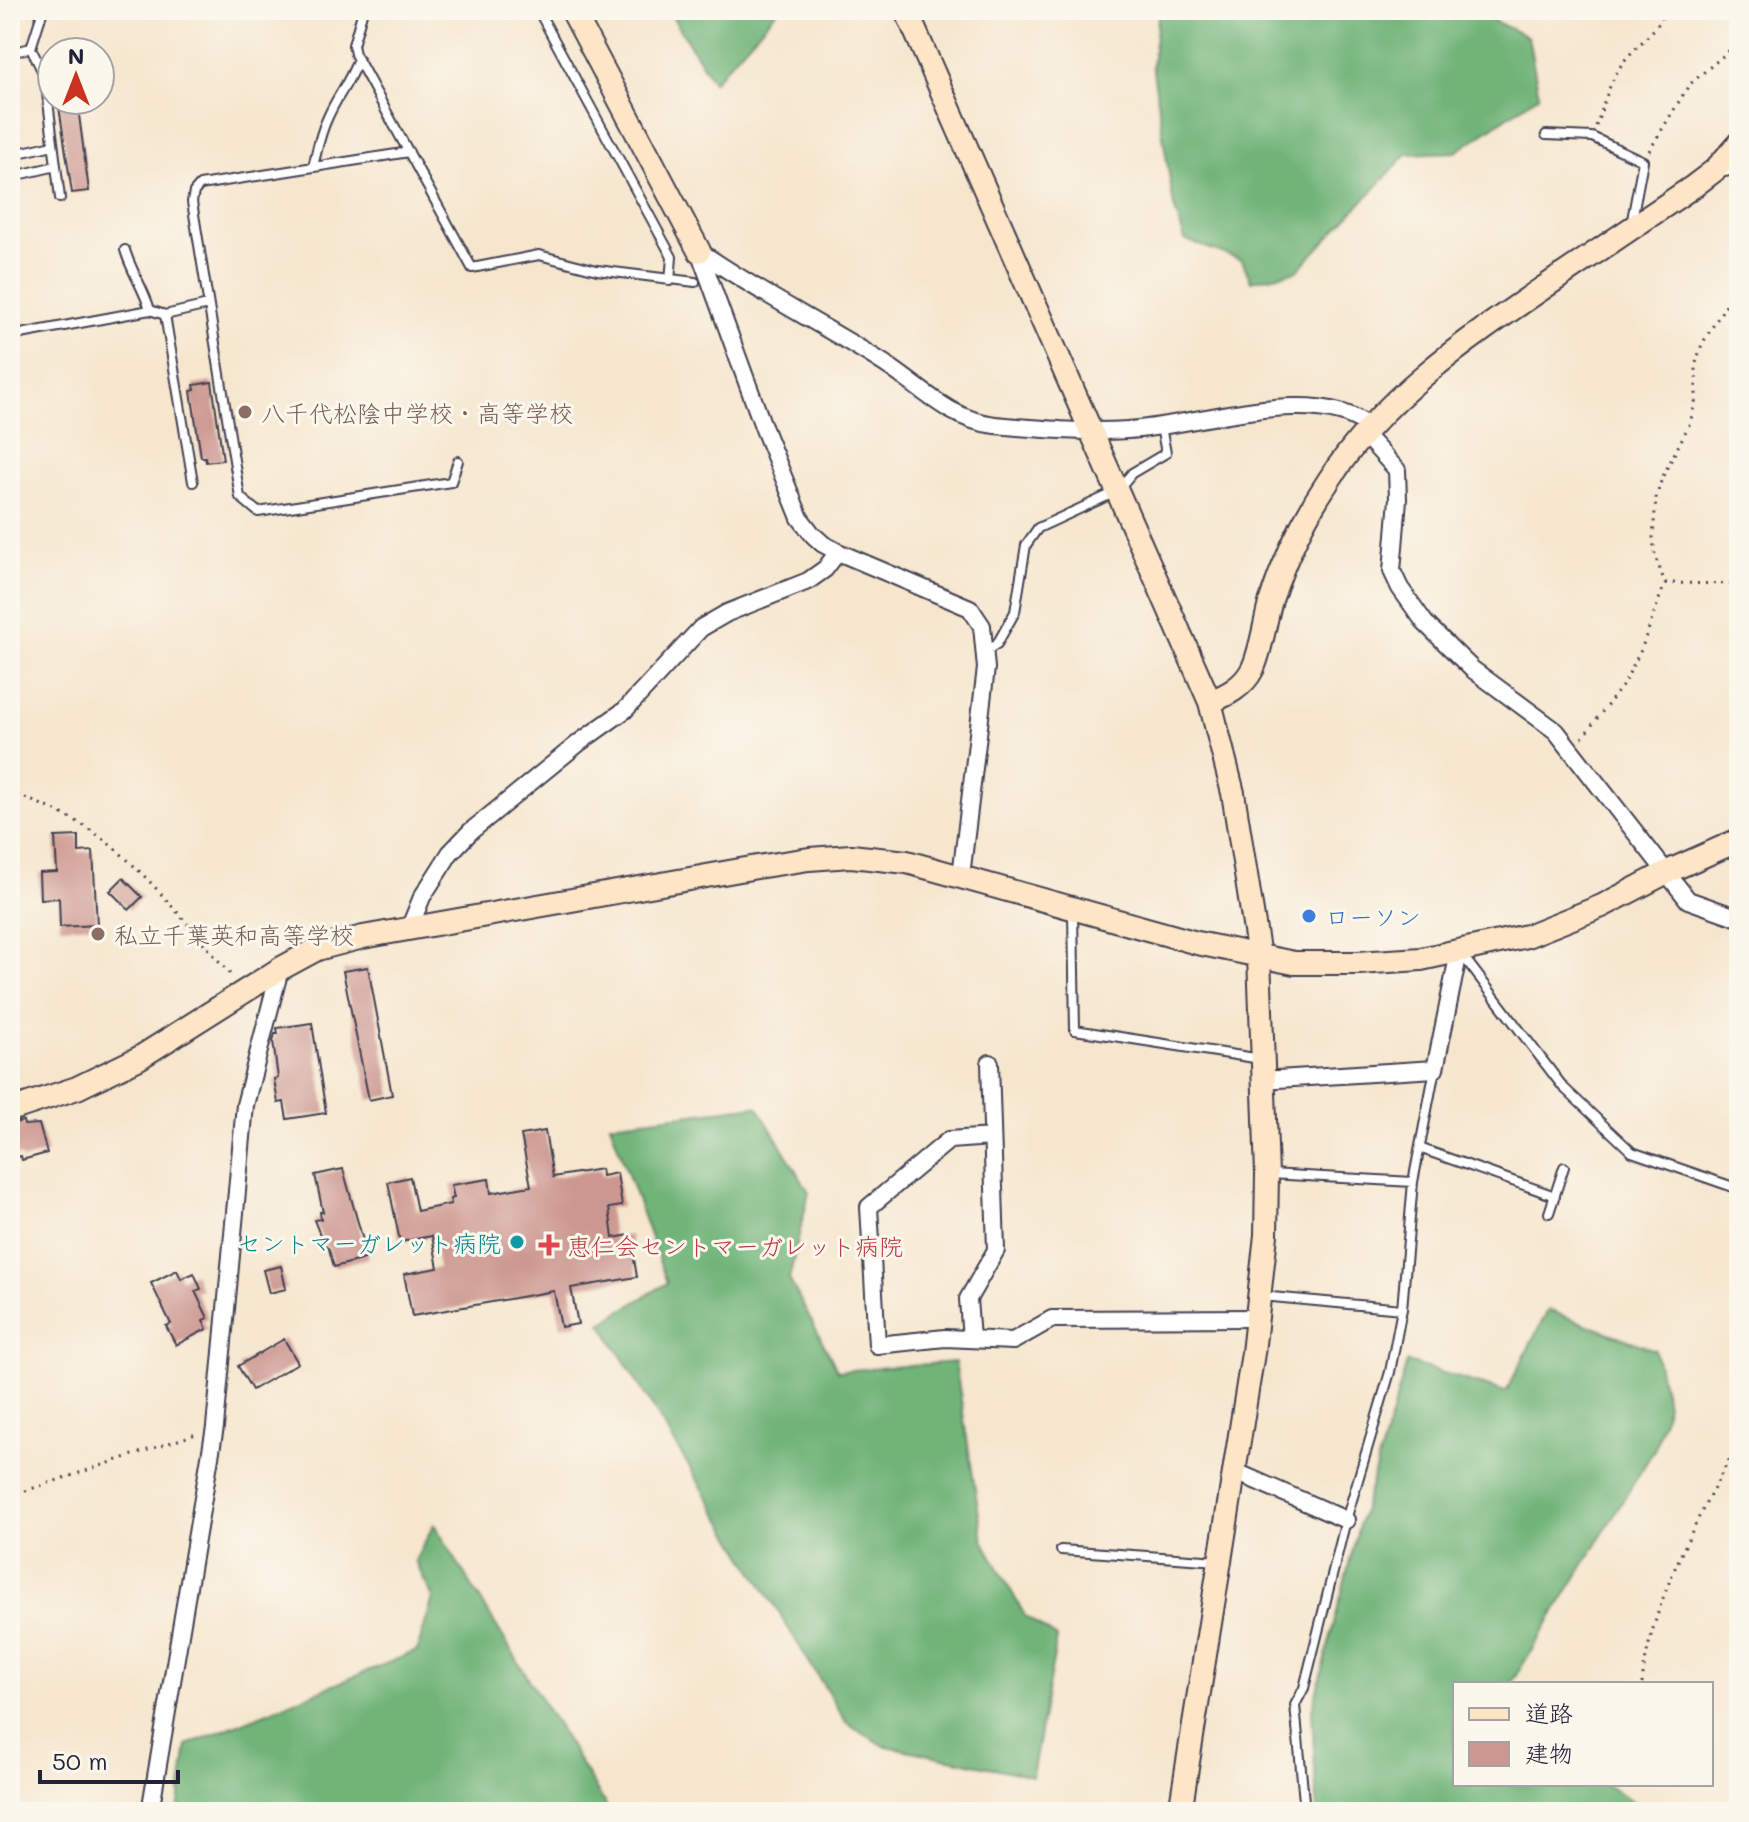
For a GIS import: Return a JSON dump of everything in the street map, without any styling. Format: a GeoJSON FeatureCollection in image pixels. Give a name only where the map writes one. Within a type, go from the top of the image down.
{"type":"FeatureCollection","features":[{"type":"Feature","properties":{"kind":"street"},"geometry":{"type":"LineString","coordinates":[[572,10],[699,251],[800,518],[823,544],[970,608],[982,626],[986,668],[961,876]]}},
{"type":"Feature","properties":{"kind":"street"},"geometry":{"type":"LineString","coordinates":[[906,10],[1210,702],[1233,793],[1259,956],[1267,1174],[1266,1235],[1234,1471],[1180,1812]]}},
{"type":"Feature","properties":{"kind":"street"},"geometry":{"type":"LineString","coordinates":[[1210,702],[1238,687],[1252,669],[1286,558],[1325,486],[1346,453],[1406,389],[1444,358],[1715,170],[1739,143]]}},
{"type":"Feature","properties":{"kind":"street"},"geometry":{"type":"LineString","coordinates":[[1715,170],[1739,165]]}},
{"type":"Feature","properties":{"kind":"street"},"geometry":{"type":"LineString","coordinates":[[699,251],[736,277],[887,366],[958,416],[991,424],[1090,432],[1161,427],[1268,408],[1329,408],[1362,420],[1397,470],[1398,499],[1392,571],[1425,623],[1472,669],[1556,731],[1688,900],[1739,918]]}},
{"type":"Feature","properties":{"kind":"street"},"geometry":{"type":"LineString","coordinates":[[409,929],[422,897],[450,853],[471,831],[580,742],[625,710],[701,628],[727,613],[808,581],[825,569],[838,552]]}},
{"type":"Feature","properties":{"kind":"street"},"geometry":{"type":"LineString","coordinates":[[10,1110],[77,1088],[139,1058],[317,949],[363,937],[809,859],[851,856],[907,862],[1197,943],[1294,963],[1358,963],[1421,959],[1527,936],[1602,906],[1667,872],[1739,840]]}},
{"type":"Feature","properties":{"kind":"street"},"geometry":{"type":"LineString","coordinates":[[1262,1070],[1435,1069],[1459,952]]}},
{"type":"Feature","properties":{"kind":"street"},"geometry":{"type":"LineString","coordinates":[[150,1812],[215,1427],[245,1105],[280,969]]}},
{"type":"Feature","properties":{"kind":"street"},"geometry":{"type":"LineString","coordinates":[[971,1339],[968,1299],[996,1250],[990,1063]]}},
{"type":"Feature","properties":{"kind":"street"},"geometry":{"type":"LineString","coordinates":[[992,1137],[949,1140],[869,1207],[877,1345],[945,1338],[1013,1341],[1052,1319],[1258,1307]]}},
{"type":"Feature","properties":{"kind":"street"},"geometry":{"type":"LineString","coordinates":[[1234,1471],[1346,1520]]}},
{"type":"Feature","properties":{"kind":"lane"},"geometry":{"type":"LineString","coordinates":[[43,10],[31,48],[45,77],[60,198]]}},
{"type":"Feature","properties":{"kind":"lane"},"geometry":{"type":"LineString","coordinates":[[363,10],[353,45],[358,59],[472,268],[539,255],[597,270],[695,282]]}},
{"type":"Feature","properties":{"kind":"lane"},"geometry":{"type":"LineString","coordinates":[[538,10],[672,257],[670,281]]}},
{"type":"Feature","properties":{"kind":"lane"},"geometry":{"type":"LineString","coordinates":[[10,53],[31,48]]}},
{"type":"Feature","properties":{"kind":"lane"},"geometry":{"type":"LineString","coordinates":[[313,167],[325,123],[347,86],[358,59]]}},
{"type":"Feature","properties":{"kind":"lane"},"geometry":{"type":"LineString","coordinates":[[1546,135],[1592,137],[1643,161],[1630,229]]}},
{"type":"Feature","properties":{"kind":"lane"},"geometry":{"type":"LineString","coordinates":[[10,155],[53,145]]}},
{"type":"Feature","properties":{"kind":"lane"},"geometry":{"type":"LineString","coordinates":[[409,152],[200,185],[194,192],[192,202],[208,305],[240,497],[258,512],[451,482],[458,461]]}},
{"type":"Feature","properties":{"kind":"lane"},"geometry":{"type":"LineString","coordinates":[[10,177],[56,166]]}},
{"type":"Feature","properties":{"kind":"lane"},"geometry":{"type":"LineString","coordinates":[[125,250],[150,310]]}},
{"type":"Feature","properties":{"kind":"lane"},"geometry":{"type":"LineString","coordinates":[[10,336],[150,310],[165,315],[208,305]]}},
{"type":"Feature","properties":{"kind":"lane"},"geometry":{"type":"LineString","coordinates":[[165,315],[193,482]]}},
{"type":"Feature","properties":{"kind":"lane"},"geometry":{"type":"LineString","coordinates":[[986,651],[997,644],[1015,612],[1026,545],[1038,528],[1116,492],[1132,473],[1166,453],[1161,427]]}},
{"type":"Feature","properties":{"kind":"lane"},"geometry":{"type":"LineString","coordinates":[[1073,908],[1075,1030],[1262,1070]]}},
{"type":"Feature","properties":{"kind":"lane"},"geometry":{"type":"LineString","coordinates":[[1459,952],[1563,1087],[1632,1152],[1739,1189]]}},
{"type":"Feature","properties":{"kind":"lane"},"geometry":{"type":"LineString","coordinates":[[1305,1812],[1295,1705],[1304,1688],[1346,1520],[1390,1372],[1402,1309],[1413,1182],[1422,1149],[1435,1069]]}},
{"type":"Feature","properties":{"kind":"lane"},"geometry":{"type":"LineString","coordinates":[[1422,1149],[1555,1196]]}},
{"type":"Feature","properties":{"kind":"lane"},"geometry":{"type":"LineString","coordinates":[[1549,1213],[1564,1167]]}},
{"type":"Feature","properties":{"kind":"lane"},"geometry":{"type":"LineString","coordinates":[[1267,1174],[1413,1182]]}},
{"type":"Feature","properties":{"kind":"lane"},"geometry":{"type":"LineString","coordinates":[[1258,1307],[1402,1309]]}},
{"type":"Feature","properties":{"kind":"lane"},"geometry":{"type":"LineString","coordinates":[[1061,1550],[1220,1561]]}},
{"type":"Feature","properties":{"kind":"path"},"geometry":{"type":"LineString","coordinates":[[1592,137],[1608,90],[1624,62],[1661,22],[1666,10]]}},
{"type":"Feature","properties":{"kind":"path"},"geometry":{"type":"LineString","coordinates":[[1643,161],[1689,85],[1739,42]]}},
{"type":"Feature","properties":{"kind":"path"},"geometry":{"type":"LineString","coordinates":[[1572,751],[1623,685],[1641,650],[1665,583],[1655,556],[1656,498],[1662,478],[1690,423],[1696,398],[1696,363],[1702,344],[1739,283]]}},
{"type":"Feature","properties":{"kind":"path"},"geometry":{"type":"LineString","coordinates":[[1665,583],[1739,584]]}},
{"type":"Feature","properties":{"kind":"path"},"geometry":{"type":"LineString","coordinates":[[10,792],[62,813],[98,835],[134,866],[245,991]]}},
{"type":"Feature","properties":{"kind":"path"},"geometry":{"type":"LineString","coordinates":[[10,1496],[215,1427]]}},
{"type":"Feature","properties":{"kind":"path"},"geometry":{"type":"LineString","coordinates":[[1642,1682],[1644,1664],[1666,1588],[1739,1442]]}},
{"type":"Feature","properties":{"kind":"green space"},"geometry":{"type":"Polygon","coordinates":[[[668,10],[778,10],[713,82],[668,10]]]}},
{"type":"Feature","properties":{"kind":"green space"},"geometry":{"type":"Polygon","coordinates":[[[1159,10],[1471,10],[1528,37],[1539,95],[1456,152],[1407,154],[1297,271],[1251,281],[1242,260],[1185,240],[1174,207],[1152,65],[1159,10]]]}},
{"type":"Feature","properties":{"kind":"green space"},"geometry":{"type":"Polygon","coordinates":[[[757,1106],[809,1192],[789,1279],[838,1371],[955,1362],[983,1540],[1025,1616],[1057,1638],[1032,1776],[882,1745],[846,1722],[601,1323],[667,1283],[610,1124],[757,1106]]]}},
{"type":"Feature","properties":{"kind":"green space"},"geometry":{"type":"Polygon","coordinates":[[[1548,1310],[1655,1350],[1667,1404],[1655,1448],[1512,1682],[1453,1682],[1453,1786],[1607,1786],[1651,1812],[1317,1812],[1312,1710],[1359,1525],[1407,1362],[1506,1392],[1548,1310]]]}},
{"type":"Feature","properties":{"kind":"green space"},"geometry":{"type":"Polygon","coordinates":[[[434,1524],[610,1812],[178,1812],[187,1745],[417,1651],[433,1598],[415,1561],[434,1524]]]}},
{"type":"Feature","properties":{"kind":"building"},"geometry":{"type":"Polygon","coordinates":[[[60,116],[79,116],[89,191],[72,193],[60,116]]]}},
{"type":"Feature","properties":{"kind":"building"},"geometry":{"type":"Polygon","coordinates":[[[212,382],[223,460],[206,462],[205,457],[201,457],[191,391],[195,390],[194,385],[212,382]]]}},
{"type":"Feature","properties":{"kind":"building"},"geometry":{"type":"Polygon","coordinates":[[[79,836],[79,852],[93,851],[97,925],[60,927],[59,898],[40,899],[39,873],[57,872],[55,837],[79,836]]]}},
{"type":"Feature","properties":{"kind":"building"},"geometry":{"type":"Polygon","coordinates":[[[123,878],[142,897],[129,910],[110,891],[123,878]]]}},
{"type":"Feature","properties":{"kind":"building"},"geometry":{"type":"Polygon","coordinates":[[[368,967],[392,1095],[369,1100],[343,971],[368,967]]]}},
{"type":"Feature","properties":{"kind":"building"},"geometry":{"type":"Polygon","coordinates":[[[312,1023],[326,1113],[287,1119],[284,1102],[278,1103],[273,1041],[275,1034],[278,1034],[277,1028],[312,1023]]]}},
{"type":"Feature","properties":{"kind":"building"},"geometry":{"type":"Polygon","coordinates":[[[23,1121],[24,1125],[39,1124],[47,1153],[22,1160],[21,1156],[18,1157],[10,1124],[23,1121]]]}},
{"type":"Feature","properties":{"kind":"building","name":"セントマーガレット病院"},"geometry":{"type":"Polygon","coordinates":[[[545,1131],[553,1177],[601,1169],[602,1176],[617,1173],[622,1206],[609,1208],[613,1238],[630,1235],[637,1277],[571,1288],[578,1324],[561,1327],[554,1291],[412,1316],[404,1274],[438,1268],[432,1236],[400,1242],[388,1182],[410,1177],[417,1211],[451,1204],[450,1199],[454,1198],[451,1185],[489,1179],[491,1193],[531,1186],[521,1135],[545,1131]]]}},
{"type":"Feature","properties":{"kind":"building"},"geometry":{"type":"Polygon","coordinates":[[[343,1169],[368,1258],[334,1267],[329,1249],[324,1245],[314,1220],[321,1219],[320,1212],[323,1212],[315,1175],[343,1169]]]}},
{"type":"Feature","properties":{"kind":"building"},"geometry":{"type":"Polygon","coordinates":[[[281,1266],[286,1289],[269,1293],[263,1270],[281,1266]]]}},
{"type":"Feature","properties":{"kind":"building"},"geometry":{"type":"Polygon","coordinates":[[[177,1270],[181,1279],[194,1273],[201,1289],[195,1291],[208,1318],[203,1320],[207,1329],[176,1345],[166,1326],[171,1324],[151,1283],[177,1270]]]}},
{"type":"Feature","properties":{"kind":"building"},"geometry":{"type":"Polygon","coordinates":[[[284,1339],[298,1363],[252,1390],[238,1366],[284,1339]]]}},
{"type":"Feature","properties":{"kind":"place","name":"八千代松陰中学校・高等学校"},"geometry":{"type":"Point","coordinates":[245,412]}},
{"type":"Feature","properties":{"kind":"place","name":"ローソン"},"geometry":{"type":"Point","coordinates":[1309,916]}},
{"type":"Feature","properties":{"kind":"place","name":"私立千葉英和高等学校"},"geometry":{"type":"Point","coordinates":[98,934]}},
{"type":"Feature","properties":{"kind":"place","name":"セントマーガレット病院"},"geometry":{"type":"Point","coordinates":[517,1242]}},
{"type":"Feature","properties":{"kind":"place","name":"恵仁会セントマーガレット病院"},"geometry":{"type":"Point","coordinates":[549,1245]}}]}
